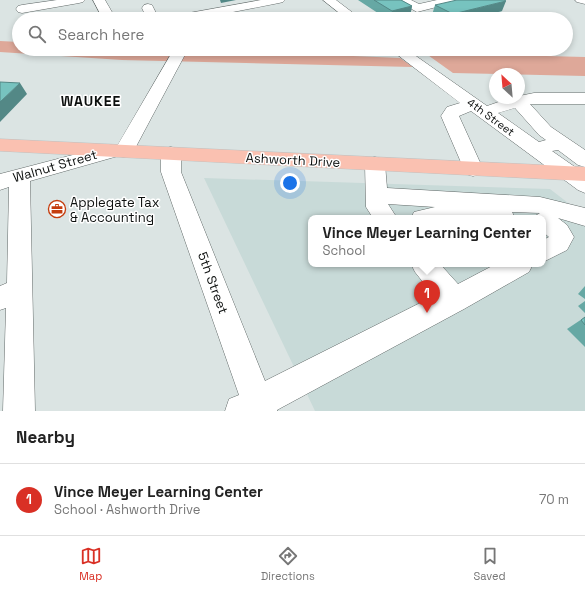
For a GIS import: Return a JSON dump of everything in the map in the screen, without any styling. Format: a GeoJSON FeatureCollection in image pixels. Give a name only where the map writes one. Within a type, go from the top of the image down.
{"type":"FeatureCollection","features":[{"type":"Feature","properties":{"kind":"main road","name":"Ashworth Drive"},"geometry":{"type":"LineString","coordinates":[[0,145],[577,174]]}},
{"type":"Feature","properties":{"kind":"street"},"geometry":{"type":"LineString","coordinates":[[22,9],[79,0]]}},
{"type":"Feature","properties":{"kind":"street"},"geometry":{"type":"LineString","coordinates":[[99,0],[106,12]]}},
{"type":"Feature","properties":{"kind":"street"},"geometry":{"type":"LineString","coordinates":[[208,0],[218,12],[280,0]]}},
{"type":"Feature","properties":{"kind":"street"},"geometry":{"type":"LineString","coordinates":[[329,0],[346,12]]}},
{"type":"Feature","properties":{"kind":"street"},"geometry":{"type":"LineString","coordinates":[[403,0],[418,8],[452,0]]}},
{"type":"Feature","properties":{"kind":"street"},"geometry":{"type":"LineString","coordinates":[[581,0],[585,1]]}},
{"type":"Feature","properties":{"kind":"street"},"geometry":{"type":"LineString","coordinates":[[118,151],[177,56]]}},
{"type":"Feature","properties":{"kind":"street","name":"4th Street"},"geometry":{"type":"LineString","coordinates":[[408,56],[537,150],[577,174],[585,185]]}},
{"type":"Feature","properties":{"kind":"street"},"geometry":{"type":"LineString","coordinates":[[525,100],[534,98],[584,98],[585,100]]}},
{"type":"Feature","properties":{"kind":"street"},"geometry":{"type":"LineString","coordinates":[[473,169],[450,116],[453,111],[501,104]]}},
{"type":"Feature","properties":{"kind":"street"},"geometry":{"type":"LineString","coordinates":[[521,104],[545,131],[585,160]]}},
{"type":"Feature","properties":{"kind":"street"},"geometry":{"type":"LineString","coordinates":[[537,150],[560,142]]}},
{"type":"Feature","properties":{"kind":"street","name":"Walnut Street"},"geometry":{"type":"LineString","coordinates":[[10,179],[118,151]]}},
{"type":"Feature","properties":{"kind":"street","name":"5th Street"},"geometry":{"type":"LineString","coordinates":[[171,154],[171,172],[253,408]]}},
{"type":"Feature","properties":{"kind":"street"},"geometry":{"type":"LineString","coordinates":[[375,164],[377,207],[384,215]]}},
{"type":"Feature","properties":{"kind":"street"},"geometry":{"type":"LineString","coordinates":[[10,179],[10,294],[13,408]]}},
{"type":"Feature","properties":{"kind":"street"},"geometry":{"type":"LineString","coordinates":[[376,195],[540,204],[585,217]]}},
{"type":"Feature","properties":{"kind":"street"},"geometry":{"type":"LineString","coordinates":[[546,223],[559,231],[562,237],[559,243],[546,250]]}},
{"type":"Feature","properties":{"kind":"street"},"geometry":{"type":"LineString","coordinates":[[426,267],[454,300]]}},
{"type":"Feature","properties":{"kind":"street"},"geometry":{"type":"LineString","coordinates":[[253,408],[514,267]]}},
{"type":"Feature","properties":{"kind":"shaded area"},"geometry":{"type":"Polygon","coordinates":[[[0,41],[12,42],[12,53],[0,52],[0,41]]]}},
{"type":"Feature","properties":{"kind":"shaded area"},"geometry":{"type":"Polygon","coordinates":[[[61,56],[353,56],[400,58],[413,67],[122,60],[61,56]]]}},
{"type":"Feature","properties":{"kind":"shaded area"},"geometry":{"type":"Polygon","coordinates":[[[429,56],[585,57],[585,76],[525,75],[525,68],[489,68],[489,74],[453,73],[429,56]]]}},
{"type":"Feature","properties":{"kind":"shaded area"},"geometry":{"type":"Polygon","coordinates":[[[204,178],[550,189],[585,216],[585,411],[315,411],[204,178]]]}},
{"type":"Feature","properties":{"kind":"building"},"geometry":{"type":"Polygon","coordinates":[[[374,0],[401,0],[412,6],[392,11],[374,0]]]}},
{"type":"Feature","properties":{"kind":"building"},"geometry":{"type":"Polygon","coordinates":[[[457,0],[506,1],[461,12],[449,12],[435,5],[457,0]]]}},
{"type":"Feature","properties":{"kind":"building"},"geometry":{"type":"Polygon","coordinates":[[[0,82],[20,83],[0,102],[0,82]]]}},
{"type":"Feature","properties":{"kind":"building"},"geometry":{"type":"Polygon","coordinates":[[[585,317],[585,325],[581,320],[585,317]]]}},
{"type":"Feature","properties":{"kind":"place","name":"Applegate Tax & Accounting"},"geometry":{"type":"Point","coordinates":[57,209]}},
{"type":"Feature","properties":{"kind":"place","name":"Vince Meyer Learning Center"},"geometry":{"type":"Point","coordinates":[427,313]}},
{"type":"Feature","properties":{"kind":"district","name":"WAUKEE"},"geometry":{"type":"Point","coordinates":[91,101]}}]}
